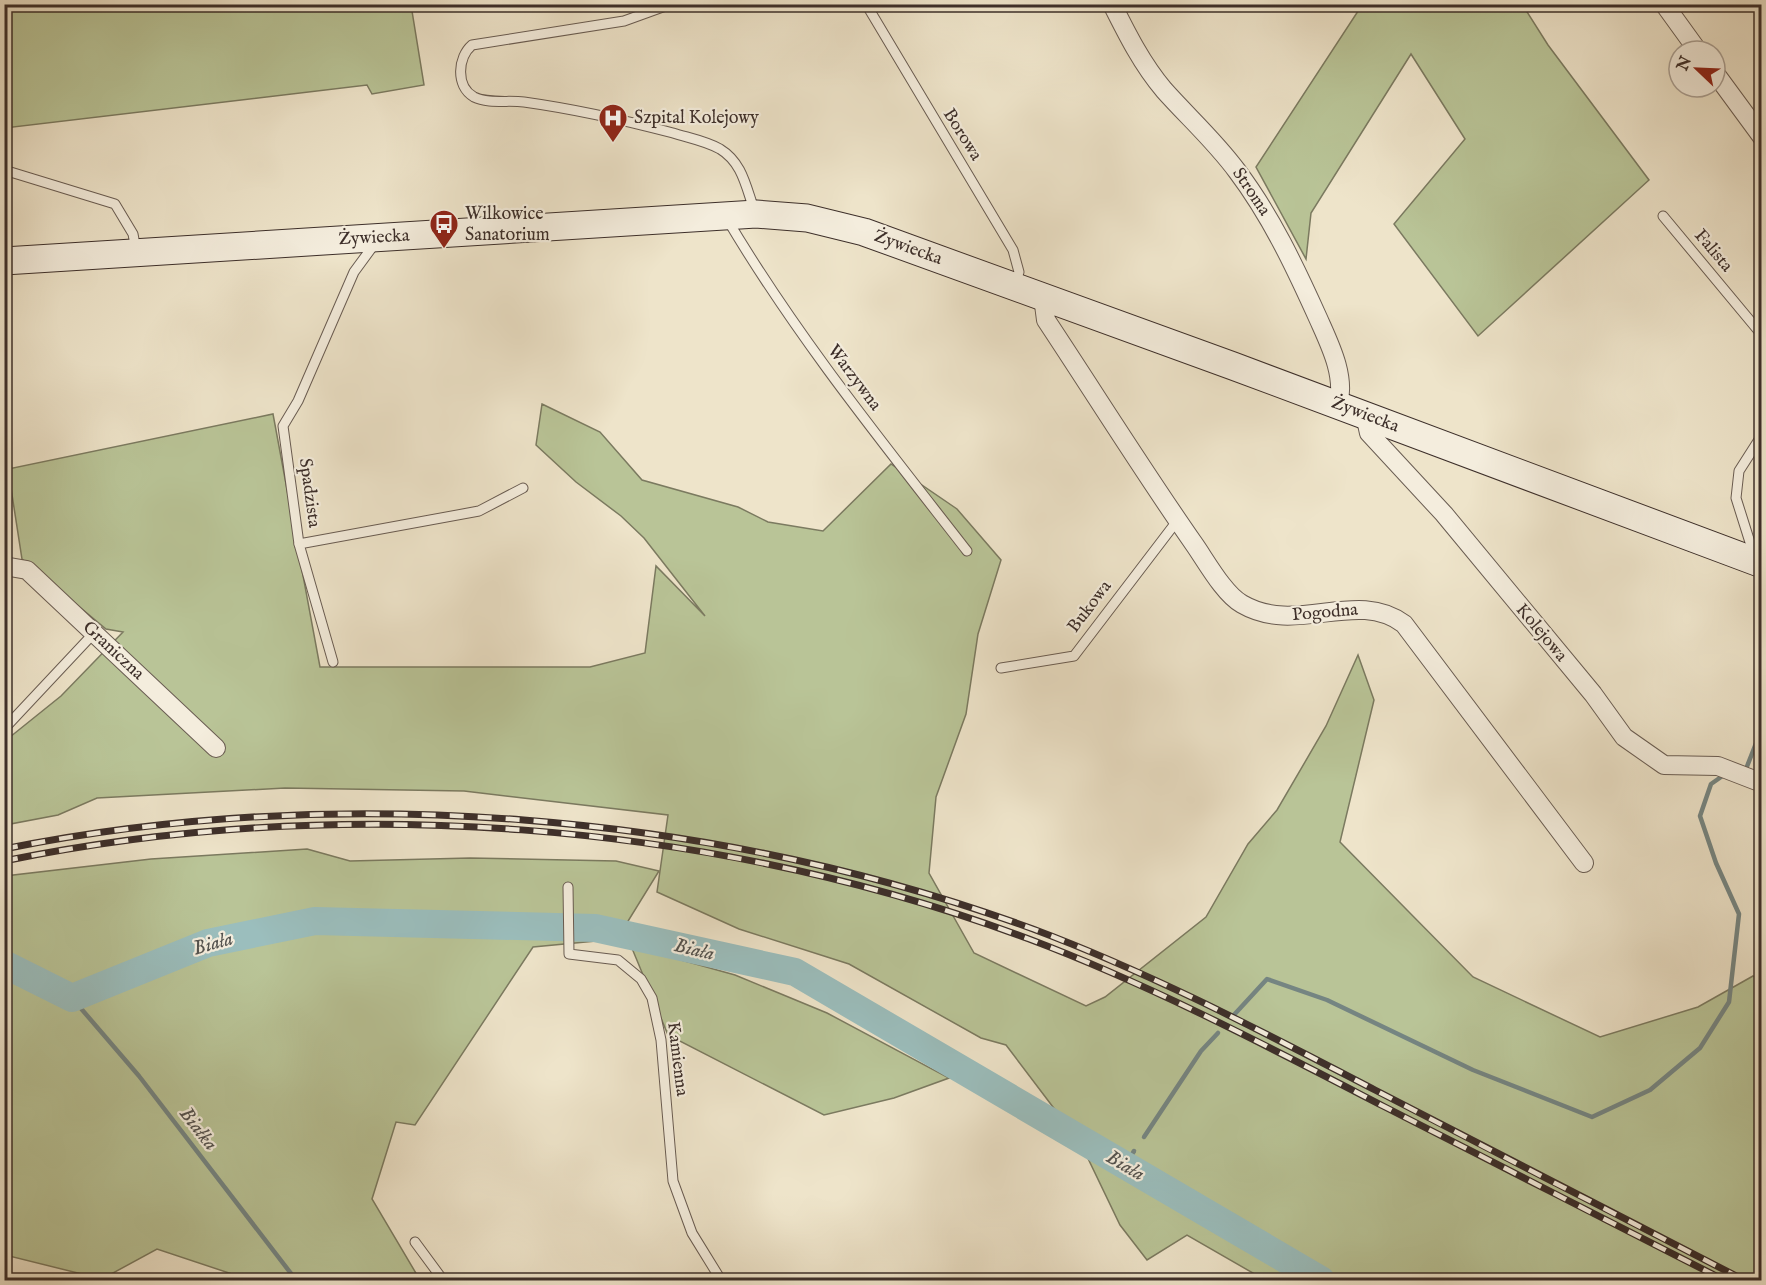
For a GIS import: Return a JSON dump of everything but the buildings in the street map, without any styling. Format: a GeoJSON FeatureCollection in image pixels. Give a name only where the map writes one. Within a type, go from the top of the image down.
{"type":"FeatureCollection","features":[{"type":"Feature","properties":{"kind":"main road","name":"Żywiecka"},"geometry":{"type":"LineString","coordinates":[[4,261],[756,214],[807,218],[864,232],[1015,286],[1759,563]]}},
{"type":"Feature","properties":{"kind":"street","name":"Stroma"},"geometry":{"type":"LineString","coordinates":[[1112,4],[1135,49],[1158,81],[1236,170],[1272,224],[1299,274],[1329,344],[1342,388],[1338,405]]}},
{"type":"Feature","properties":{"kind":"street"},"geometry":{"type":"LineString","coordinates":[[1664,4],[1689,39]]}},
{"type":"Feature","properties":{"kind":"street"},"geometry":{"type":"LineString","coordinates":[[1727,90],[1761,137]]}},
{"type":"Feature","properties":{"kind":"street","name":"Pogodna"},"geometry":{"type":"LineString","coordinates":[[1043,297],[1046,320],[1177,521],[1216,576],[1241,604],[1289,618],[1362,609],[1392,615],[1404,624],[1584,863]]}},
{"type":"Feature","properties":{"kind":"street","name":"Kolejowa"},"geometry":{"type":"LineString","coordinates":[[1365,415],[1369,434],[1444,514],[1593,694],[1624,737],[1664,765],[1718,766],[1761,783]]}},
{"type":"Feature","properties":{"kind":"street","name":"Graniczna"},"geometry":{"type":"LineString","coordinates":[[4,566],[27,570],[216,748]]}},
{"type":"Feature","properties":{"kind":"lane"},"geometry":{"type":"LineString","coordinates":[[671,4],[624,21],[472,45],[462,58],[460,71],[463,83],[474,97],[523,102],[591,115],[710,143],[733,158],[739,167],[756,214]]}},
{"type":"Feature","properties":{"kind":"lane","name":"Borowa"},"geometry":{"type":"LineString","coordinates":[[866,4],[1013,250],[1019,272],[1015,286]]}},
{"type":"Feature","properties":{"kind":"lane"},"geometry":{"type":"LineString","coordinates":[[4,170],[115,204],[134,234],[136,252]]}},
{"type":"Feature","properties":{"kind":"lane","name":"Falista"},"geometry":{"type":"LineString","coordinates":[[1663,216],[1761,335]]}},
{"type":"Feature","properties":{"kind":"lane","name":"Warzywna"},"geometry":{"type":"LineString","coordinates":[[726,217],[763,280],[830,375],[967,551]]}},
{"type":"Feature","properties":{"kind":"lane","name":"Spadzista"},"geometry":{"type":"LineString","coordinates":[[380,238],[354,272],[298,401],[283,426],[299,544],[479,511],[523,488]]}},
{"type":"Feature","properties":{"kind":"lane"},"geometry":{"type":"LineString","coordinates":[[1759,563],[1736,498],[1739,471],[1761,435]]}},
{"type":"Feature","properties":{"kind":"lane","name":"Bukowa"},"geometry":{"type":"LineString","coordinates":[[1001,668],[1074,656],[1177,521]]}},
{"type":"Feature","properties":{"kind":"lane"},"geometry":{"type":"LineString","coordinates":[[299,544],[333,662]]}},
{"type":"Feature","properties":{"kind":"lane"},"geometry":{"type":"LineString","coordinates":[[4,729],[94,633]]}},
{"type":"Feature","properties":{"kind":"lane","name":"Kamienna"},"geometry":{"type":"LineString","coordinates":[[568,887],[569,954],[618,960],[641,980],[652,998],[661,1040],[673,1181],[692,1233],[721,1281]]}},
{"type":"Feature","properties":{"kind":"lane"},"geometry":{"type":"LineString","coordinates":[[415,1242],[443,1281]]}},
{"type":"Feature","properties":{"kind":"green space"},"geometry":{"type":"Polygon","coordinates":[[[1522,4],[1548,45],[1649,180],[1478,336],[1394,224],[1465,139],[1411,54],[1311,213],[1306,259],[1256,167],[1362,5],[1522,4]]]}},
{"type":"Feature","properties":{"kind":"green space"},"geometry":{"type":"Polygon","coordinates":[[[4,5],[411,5],[424,85],[372,94],[367,85],[5,128],[4,5]]]}},
{"type":"Feature","properties":{"kind":"green space"},"geometry":{"type":"Polygon","coordinates":[[[542,404],[600,432],[642,480],[738,507],[768,522],[823,531],[891,464],[957,509],[1001,560],[978,634],[966,714],[936,797],[929,873],[974,953],[1086,1006],[1105,997],[1206,917],[1248,844],[1277,810],[1326,726],[1358,655],[1374,700],[1340,842],[1473,977],[1600,1037],[1698,1007],[1753,976],[1761,982],[1761,1280],[1265,1280],[1187,1235],[1147,1260],[1120,1225],[1081,1144],[1006,1045],[981,1038],[849,964],[739,929],[657,892],[668,815],[464,791],[285,788],[97,798],[58,815],[5,825],[5,741],[61,696],[123,632],[106,629],[22,559],[8,469],[273,414],[320,667],[590,667],[645,653],[656,566],[705,616],[644,538],[621,516],[576,482],[536,445],[542,404]]]}},
{"type":"Feature","properties":{"kind":"green space"},"geometry":{"type":"Polygon","coordinates":[[[307,849],[350,861],[470,858],[616,861],[659,871],[617,939],[533,947],[415,1125],[396,1122],[372,1199],[420,1280],[250,1280],[157,1249],[102,1279],[5,1255],[5,876],[151,859],[307,849]]]}},
{"type":"Feature","properties":{"kind":"green space"},"geometry":{"type":"Polygon","coordinates":[[[631,946],[735,975],[827,1013],[949,1078],[894,1098],[824,1115],[668,1035],[631,946]]]}},
{"type":"Feature","properties":{"kind":"waterway"},"geometry":{"type":"LineString","coordinates":[[1746,769],[1762,728]]}},
{"type":"Feature","properties":{"kind":"waterway"},"geometry":{"type":"LineString","coordinates":[[1232,1017],[1267,979],[1327,1000],[1473,1070],[1592,1117],[1650,1090],[1700,1048],[1729,1002],[1739,914],[1716,863],[1700,816],[1711,784],[1721,777]]}},
{"type":"Feature","properties":{"kind":"waterway","name":"Biała"},"geometry":{"type":"LineString","coordinates":[[4,964],[72,998],[208,943],[315,921],[595,928],[795,972],[1321,1280]]}},
{"type":"Feature","properties":{"kind":"waterway","name":"Białka"},"geometry":{"type":"LineString","coordinates":[[72,998],[139,1076],[296,1280]]}},
{"type":"Feature","properties":{"kind":"waterway"},"geometry":{"type":"LineString","coordinates":[[1144,1137],[1201,1051],[1218,1033]]}},
{"type":"Feature","properties":{"kind":"waterway"},"geometry":{"type":"LineString","coordinates":[[1125,1166],[1134,1151]]}},
{"type":"Feature","properties":{"kind":"railway"},"geometry":{"type":"LineString","coordinates":[[4,849],[131,828],[260,817],[392,814],[524,820],[655,835],[784,858],[911,889],[1033,929],[1164,984],[1249,1025],[1744,1280]]}},
{"type":"Feature","properties":{"kind":"railway"},"geometry":{"type":"LineString","coordinates":[[4,861],[131,840],[260,828],[391,824],[522,830],[652,844],[781,867],[907,899],[1029,939],[1119,976],[1252,1039],[1724,1280]]}},
{"type":"Feature","properties":{"kind":"place","name":"Szpital Kolejowy"},"geometry":{"type":"Point","coordinates":[613,144]}},
{"type":"Feature","properties":{"kind":"place","name":"Wilkowice Sanatorium"},"geometry":{"type":"Point","coordinates":[444,250]}}]}
